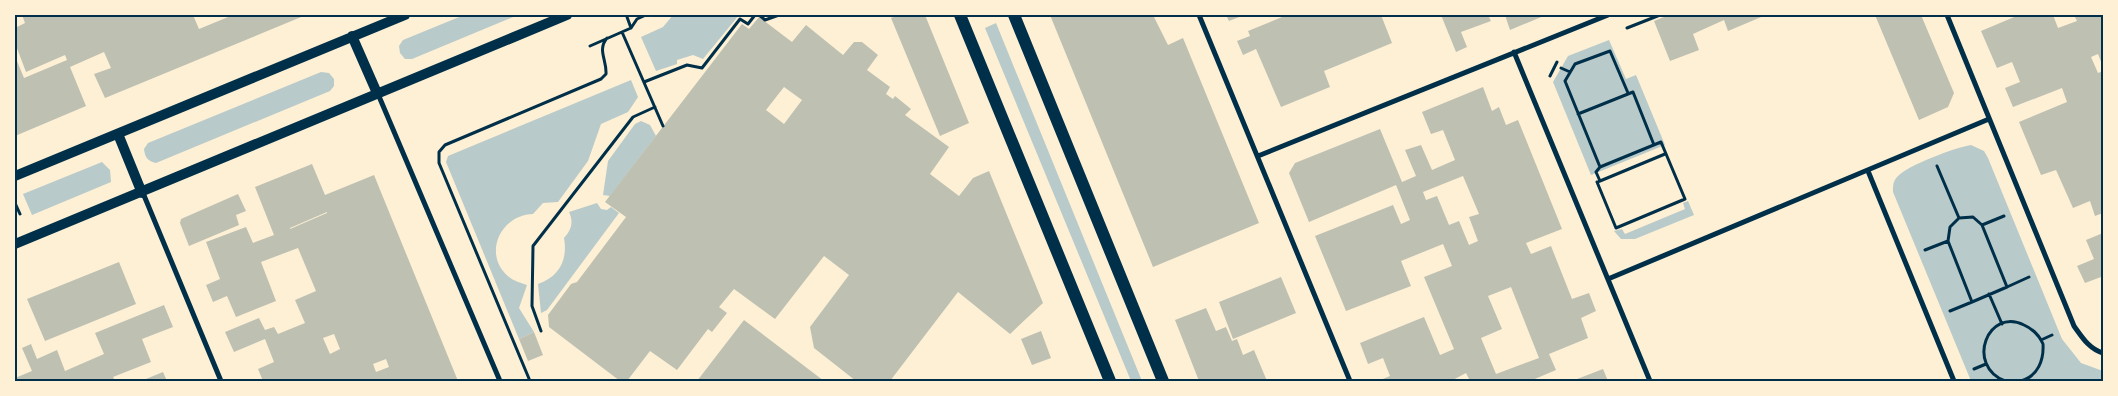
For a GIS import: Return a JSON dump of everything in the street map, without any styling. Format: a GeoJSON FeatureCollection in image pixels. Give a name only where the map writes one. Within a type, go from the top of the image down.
{"type":"FeatureCollection","features":[{"type":"Feature","properties":{"kind":"main road"},"geometry":{"type":"LineString","coordinates":[[15,176],[405,15]]}},
{"type":"Feature","properties":{"kind":"main road"},"geometry":{"type":"LineString","coordinates":[[15,244],[142,193],[567,15]]}},
{"type":"Feature","properties":{"kind":"main road"},"geometry":{"type":"LineString","coordinates":[[960,15],[1110,381]]}},
{"type":"Feature","properties":{"kind":"main road"},"geometry":{"type":"LineString","coordinates":[[1014,15],[1163,381]]}},
{"type":"Feature","properties":{"kind":"main road"},"geometry":{"type":"LineString","coordinates":[[352,36],[377,93]]}},
{"type":"Feature","properties":{"kind":"main road"},"geometry":{"type":"LineString","coordinates":[[118,134],[142,193]]}},
{"type":"Feature","properties":{"kind":"street"},"geometry":{"type":"LineString","coordinates":[[1199,15],[1350,381]]}},
{"type":"Feature","properties":{"kind":"street"},"geometry":{"type":"LineString","coordinates":[[1258,156],[1608,15]]}},
{"type":"Feature","properties":{"kind":"street"},"geometry":{"type":"LineString","coordinates":[[1946,15],[2074,326],[2084,340],[2096,351],[2103,353]]}},
{"type":"Feature","properties":{"kind":"street"},"geometry":{"type":"LineString","coordinates":[[1514,52],[1650,381]]}},
{"type":"Feature","properties":{"kind":"street"},"geometry":{"type":"LineString","coordinates":[[377,93],[500,381]]}},
{"type":"Feature","properties":{"kind":"street"},"geometry":{"type":"LineString","coordinates":[[1608,278],[1989,119]]}},
{"type":"Feature","properties":{"kind":"street"},"geometry":{"type":"LineString","coordinates":[[1868,171],[1954,381]]}},
{"type":"Feature","properties":{"kind":"street"},"geometry":{"type":"LineString","coordinates":[[142,193],[221,381]]}},
{"type":"Feature","properties":{"kind":"path"},"geometry":{"type":"LineString","coordinates":[[590,46],[631,28],[637,18],[646,15]]}},
{"type":"Feature","properties":{"kind":"path"},"geometry":{"type":"LineString","coordinates":[[644,82],[687,65],[702,68],[740,19],[748,24],[755,15]]}},
{"type":"Feature","properties":{"kind":"path"},"geometry":{"type":"LineString","coordinates":[[759,15],[765,20],[779,15]]}},
{"type":"Feature","properties":{"kind":"path"},"geometry":{"type":"LineString","coordinates":[[1644,22],[1660,15]]}},
{"type":"Feature","properties":{"kind":"path"},"geometry":{"type":"LineString","coordinates":[[627,16],[631,28]]}},
{"type":"Feature","properties":{"kind":"path"},"geometry":{"type":"LineString","coordinates":[[622,32],[663,126]]}},
{"type":"Feature","properties":{"kind":"path"},"geometry":{"type":"LineString","coordinates":[[530,381],[439,163],[439,152],[445,145],[601,79],[606,74],[607,66],[602,53],[602,44],[607,38]]}},
{"type":"Feature","properties":{"kind":"path"},"geometry":{"type":"LineString","coordinates":[[1600,167],[1565,81],[1575,64],[1610,51],[1628,93]]}},
{"type":"Feature","properties":{"kind":"path"},"geometry":{"type":"LineString","coordinates":[[1549,81],[1554,64],[1560,58]]}},
{"type":"Feature","properties":{"kind":"path"},"geometry":{"type":"LineString","coordinates":[[1561,68],[1570,72]]}},
{"type":"Feature","properties":{"kind":"path"},"geometry":{"type":"LineString","coordinates":[[1578,114],[1633,92],[1654,145]]}},
{"type":"Feature","properties":{"kind":"path"},"geometry":{"type":"LineString","coordinates":[[541,331],[532,306],[533,246],[633,117],[655,107]]}},
{"type":"Feature","properties":{"kind":"path"},"geometry":{"type":"LineString","coordinates":[[1600,181],[1596,172],[1600,167],[1661,142],[1685,199],[1616,228],[1597,182],[1600,181],[1666,154]]}},
{"type":"Feature","properties":{"kind":"path"},"geometry":{"type":"LineString","coordinates":[[1936,165],[1959,218]]}},
{"type":"Feature","properties":{"kind":"path"},"geometry":{"type":"LineString","coordinates":[[15,203],[22,218]]}},
{"type":"Feature","properties":{"kind":"path"},"geometry":{"type":"LineString","coordinates":[[1982,225],[2005,216]]}},
{"type":"Feature","properties":{"kind":"path"},"geometry":{"type":"LineString","coordinates":[[1972,302],[1948,241],[1950,227],[1959,218],[1973,217],[1982,225],[2007,286]]}},
{"type":"Feature","properties":{"kind":"path"},"geometry":{"type":"LineString","coordinates":[[1925,250],[1948,241]]}},
{"type":"Feature","properties":{"kind":"path"},"geometry":{"type":"LineString","coordinates":[[1950,311],[2030,277]]}},
{"type":"Feature","properties":{"kind":"path"},"geometry":{"type":"LineString","coordinates":[[1989,294],[2002,324]]}},
{"type":"Feature","properties":{"kind":"path"},"geometry":{"type":"LineString","coordinates":[[2005,381],[1997,376],[1986,364],[1983,349],[1984,342],[1992,330],[2002,324],[2013,321],[2036,332],[2041,340],[2043,351],[2040,365],[2027,380],[2022,381]]}},
{"type":"Feature","properties":{"kind":"path"},"geometry":{"type":"LineString","coordinates":[[2041,340],[2054,334]]}},
{"type":"Feature","properties":{"kind":"path"},"geometry":{"type":"LineString","coordinates":[[1974,370],[1986,364]]}},
{"type":"Feature","properties":{"kind":"shaded area"},"geometry":{"type":"Polygon","coordinates":[[[464,15],[518,15],[412,59],[405,59],[400,53],[399,46],[403,40],[464,15]]]}},
{"type":"Feature","properties":{"kind":"shaded area"},"geometry":{"type":"Polygon","coordinates":[[[673,15],[739,15],[703,59],[693,55],[677,60],[677,64],[656,71],[641,37],[663,27],[673,15]]]}},
{"type":"Feature","properties":{"kind":"shaded area"},"geometry":{"type":"Polygon","coordinates":[[[996,23],[1142,381],[1131,381],[985,28],[996,23]]]}},
{"type":"Feature","properties":{"kind":"shaded area"},"geometry":{"type":"Polygon","coordinates":[[[1609,40],[1626,79],[1636,75],[1665,145],[1591,175],[1553,82],[1568,56],[1609,40]]]}},
{"type":"Feature","properties":{"kind":"shaded area"},"geometry":{"type":"Polygon","coordinates":[[[321,72],[329,73],[334,79],[334,86],[330,91],[156,163],[146,157],[144,149],[148,143],[321,72]]]}},
{"type":"Feature","properties":{"kind":"shaded area"},"geometry":{"type":"Polygon","coordinates":[[[631,80],[638,97],[628,112],[601,124],[588,161],[558,202],[543,203],[533,214],[521,216],[512,221],[498,238],[497,258],[501,268],[509,277],[527,285],[519,308],[534,332],[519,339],[446,162],[448,156],[631,80]]]}},
{"type":"Feature","properties":{"kind":"shaded area"},"geometry":{"type":"Polygon","coordinates":[[[641,121],[650,125],[656,136],[610,196],[603,195],[608,161],[635,124],[641,121]]]}},
{"type":"Feature","properties":{"kind":"shaded area"},"geometry":{"type":"Polygon","coordinates":[[[1971,145],[1984,151],[1988,158],[2062,339],[2081,363],[2103,371],[2103,381],[1971,381],[1893,192],[1897,177],[1911,167],[1943,153],[1971,145]]]}},
{"type":"Feature","properties":{"kind":"shaded area"},"geometry":{"type":"Polygon","coordinates":[[[102,162],[110,170],[111,182],[32,215],[23,194],[102,162]]]}},
{"type":"Feature","properties":{"kind":"shaded area"},"geometry":{"type":"Polygon","coordinates":[[[1688,201],[1694,215],[1635,239],[1621,239],[1614,231],[1622,229],[1625,234],[1685,209],[1683,203],[1688,201]]]}},
{"type":"Feature","properties":{"kind":"shaded area"},"geometry":{"type":"Polygon","coordinates":[[[597,203],[601,209],[607,210],[611,207],[619,213],[547,310],[541,313],[538,284],[551,277],[560,267],[565,253],[564,238],[570,229],[571,223],[569,212],[597,203]]]}},
{"type":"Feature","properties":{"kind":"building"},"geometry":{"type":"Polygon","coordinates":[[[22,15],[193,15],[199,29],[233,15],[306,15],[105,98],[94,74],[111,68],[104,52],[70,67],[86,106],[15,136],[15,61],[17,61],[24,78],[67,60],[65,55],[26,72],[15,43],[15,28],[25,23],[22,15]]]}},
{"type":"Feature","properties":{"kind":"building"},"geometry":{"type":"Polygon","coordinates":[[[898,15],[925,15],[969,123],[940,136],[891,18],[898,15]]]}},
{"type":"Feature","properties":{"kind":"building"},"geometry":{"type":"Polygon","coordinates":[[[1050,15],[1153,15],[1168,45],[1183,38],[1259,223],[1153,267],[1050,15]]]}},
{"type":"Feature","properties":{"kind":"building"},"geometry":{"type":"Polygon","coordinates":[[[1226,15],[1244,15],[1229,21],[1226,15]]]}},
{"type":"Feature","properties":{"kind":"building"},"geometry":{"type":"Polygon","coordinates":[[[1287,15],[1381,15],[1392,43],[1324,71],[1330,87],[1281,107],[1256,49],[1243,55],[1237,41],[1250,36],[1248,31],[1287,15]]]}},
{"type":"Feature","properties":{"kind":"building"},"geometry":{"type":"Polygon","coordinates":[[[1441,15],[1488,15],[1491,21],[1461,32],[1467,47],[1456,52],[1441,15]]]}},
{"type":"Feature","properties":{"kind":"building"},"geometry":{"type":"Polygon","coordinates":[[[1505,15],[1546,15],[1510,30],[1505,15]]]}},
{"type":"Feature","properties":{"kind":"building"},"geometry":{"type":"Polygon","coordinates":[[[1669,15],[1766,15],[1728,31],[1724,20],[1693,34],[1699,50],[1670,61],[1654,21],[1669,15]]]}},
{"type":"Feature","properties":{"kind":"building"},"geometry":{"type":"Polygon","coordinates":[[[1875,15],[1921,15],[1954,93],[1948,107],[1919,120],[1875,15]]]}},
{"type":"Feature","properties":{"kind":"building"},"geometry":{"type":"Polygon","coordinates":[[[2019,15],[2053,15],[2058,28],[2077,21],[2074,15],[2103,15],[2103,67],[2098,54],[2091,57],[2098,73],[2103,71],[2103,213],[2095,216],[2090,201],[2073,208],[2056,170],[2041,175],[2019,122],[2067,102],[2062,88],[2013,107],[2005,88],[2020,82],[2012,62],[1997,68],[1981,31],[2019,15]]]}},
{"type":"Feature","properties":{"kind":"building"},"geometry":{"type":"Polygon","coordinates":[[[759,17],[792,42],[806,25],[843,55],[854,42],[862,42],[878,55],[867,70],[890,87],[886,94],[893,99],[895,96],[911,109],[905,115],[949,147],[930,174],[959,196],[973,178],[989,171],[1043,303],[1010,334],[958,292],[890,381],[856,381],[814,348],[810,327],[849,275],[824,256],[775,319],[734,289],[719,307],[727,313],[712,332],[708,329],[677,370],[650,351],[627,381],[620,381],[549,327],[548,315],[571,284],[577,282],[626,217],[605,202],[742,24],[749,29],[759,17]],[[784,87],[766,110],[784,124],[802,100],[784,87]]]}},
{"type":"Feature","properties":{"kind":"building"},"geometry":{"type":"Polygon","coordinates":[[[1483,87],[1492,111],[1499,107],[1506,125],[1518,120],[1562,229],[1526,243],[1531,254],[1551,246],[1572,299],[1589,293],[1596,311],[1581,318],[1588,338],[1549,354],[1556,370],[1530,381],[1470,381],[1466,373],[1451,381],[1378,381],[1390,376],[1383,358],[1368,364],[1360,343],[1424,317],[1440,355],[1454,349],[1424,277],[1452,266],[1443,244],[1401,261],[1411,286],[1346,311],[1315,236],[1393,205],[1401,224],[1410,220],[1396,185],[1309,222],[1289,173],[1295,163],[1380,129],[1402,182],[1416,176],[1405,150],[1421,145],[1432,170],[1455,160],[1443,130],[1431,134],[1422,112],[1483,87]],[[1463,176],[1423,192],[1426,200],[1437,196],[1449,225],[1459,221],[1469,245],[1478,241],[1469,217],[1479,214],[1463,176]],[[1511,287],[1488,296],[1502,329],[1481,338],[1496,374],[1539,358],[1511,287]]]}},
{"type":"Feature","properties":{"kind":"building"},"geometry":{"type":"Polygon","coordinates":[[[312,164],[325,195],[374,175],[458,381],[263,381],[258,369],[274,362],[265,339],[234,352],[225,332],[259,318],[265,330],[274,327],[278,334],[305,323],[295,300],[316,291],[298,248],[261,262],[276,301],[236,317],[227,296],[213,302],[206,285],[220,279],[206,242],[246,227],[253,243],[274,235],[255,187],[312,164]],[[327,213],[290,228],[290,229],[327,213]],[[334,334],[323,338],[330,354],[340,349],[334,334]],[[386,359],[373,364],[376,372],[389,367],[386,359]]]}},
{"type":"Feature","properties":{"kind":"building"},"geometry":{"type":"Polygon","coordinates":[[[238,194],[246,211],[236,215],[239,225],[189,246],[180,223],[181,219],[238,194]]]}},
{"type":"Feature","properties":{"kind":"building"},"geometry":{"type":"Polygon","coordinates":[[[2103,233],[2103,282],[2101,277],[2085,283],[2077,266],[2094,259],[2086,240],[2103,233]]]}},
{"type":"Feature","properties":{"kind":"building"},"geometry":{"type":"Polygon","coordinates":[[[119,262],[136,304],[45,341],[27,299],[119,262]]]}},
{"type":"Feature","properties":{"kind":"building"},"geometry":{"type":"Polygon","coordinates":[[[1281,277],[1296,313],[1233,339],[1219,302],[1281,277]]]}},
{"type":"Feature","properties":{"kind":"building"},"geometry":{"type":"Polygon","coordinates":[[[164,305],[173,327],[142,339],[151,362],[113,377],[115,381],[15,381],[15,378],[32,371],[22,348],[31,344],[37,359],[57,350],[65,371],[104,354],[95,333],[164,305]]]}},
{"type":"Feature","properties":{"kind":"building"},"geometry":{"type":"Polygon","coordinates":[[[1206,308],[1216,331],[1226,327],[1232,341],[1237,339],[1243,355],[1254,350],[1267,381],[1199,381],[1175,320],[1206,308]]]}},
{"type":"Feature","properties":{"kind":"building"},"geometry":{"type":"Polygon","coordinates":[[[744,320],[824,381],[697,381],[744,320]]]}},
{"type":"Feature","properties":{"kind":"building"},"geometry":{"type":"Polygon","coordinates":[[[1041,331],[1051,358],[1032,365],[1021,339],[1041,331]]]}},
{"type":"Feature","properties":{"kind":"building"},"geometry":{"type":"Polygon","coordinates":[[[534,332],[543,355],[528,361],[519,339],[534,332]]]}},
{"type":"Feature","properties":{"kind":"building"},"geometry":{"type":"Polygon","coordinates":[[[1603,369],[1608,381],[1572,381],[1603,369]]]}},
{"type":"Feature","properties":{"kind":"building"},"geometry":{"type":"Polygon","coordinates":[[[163,372],[167,381],[141,381],[163,372]]]}}]}
